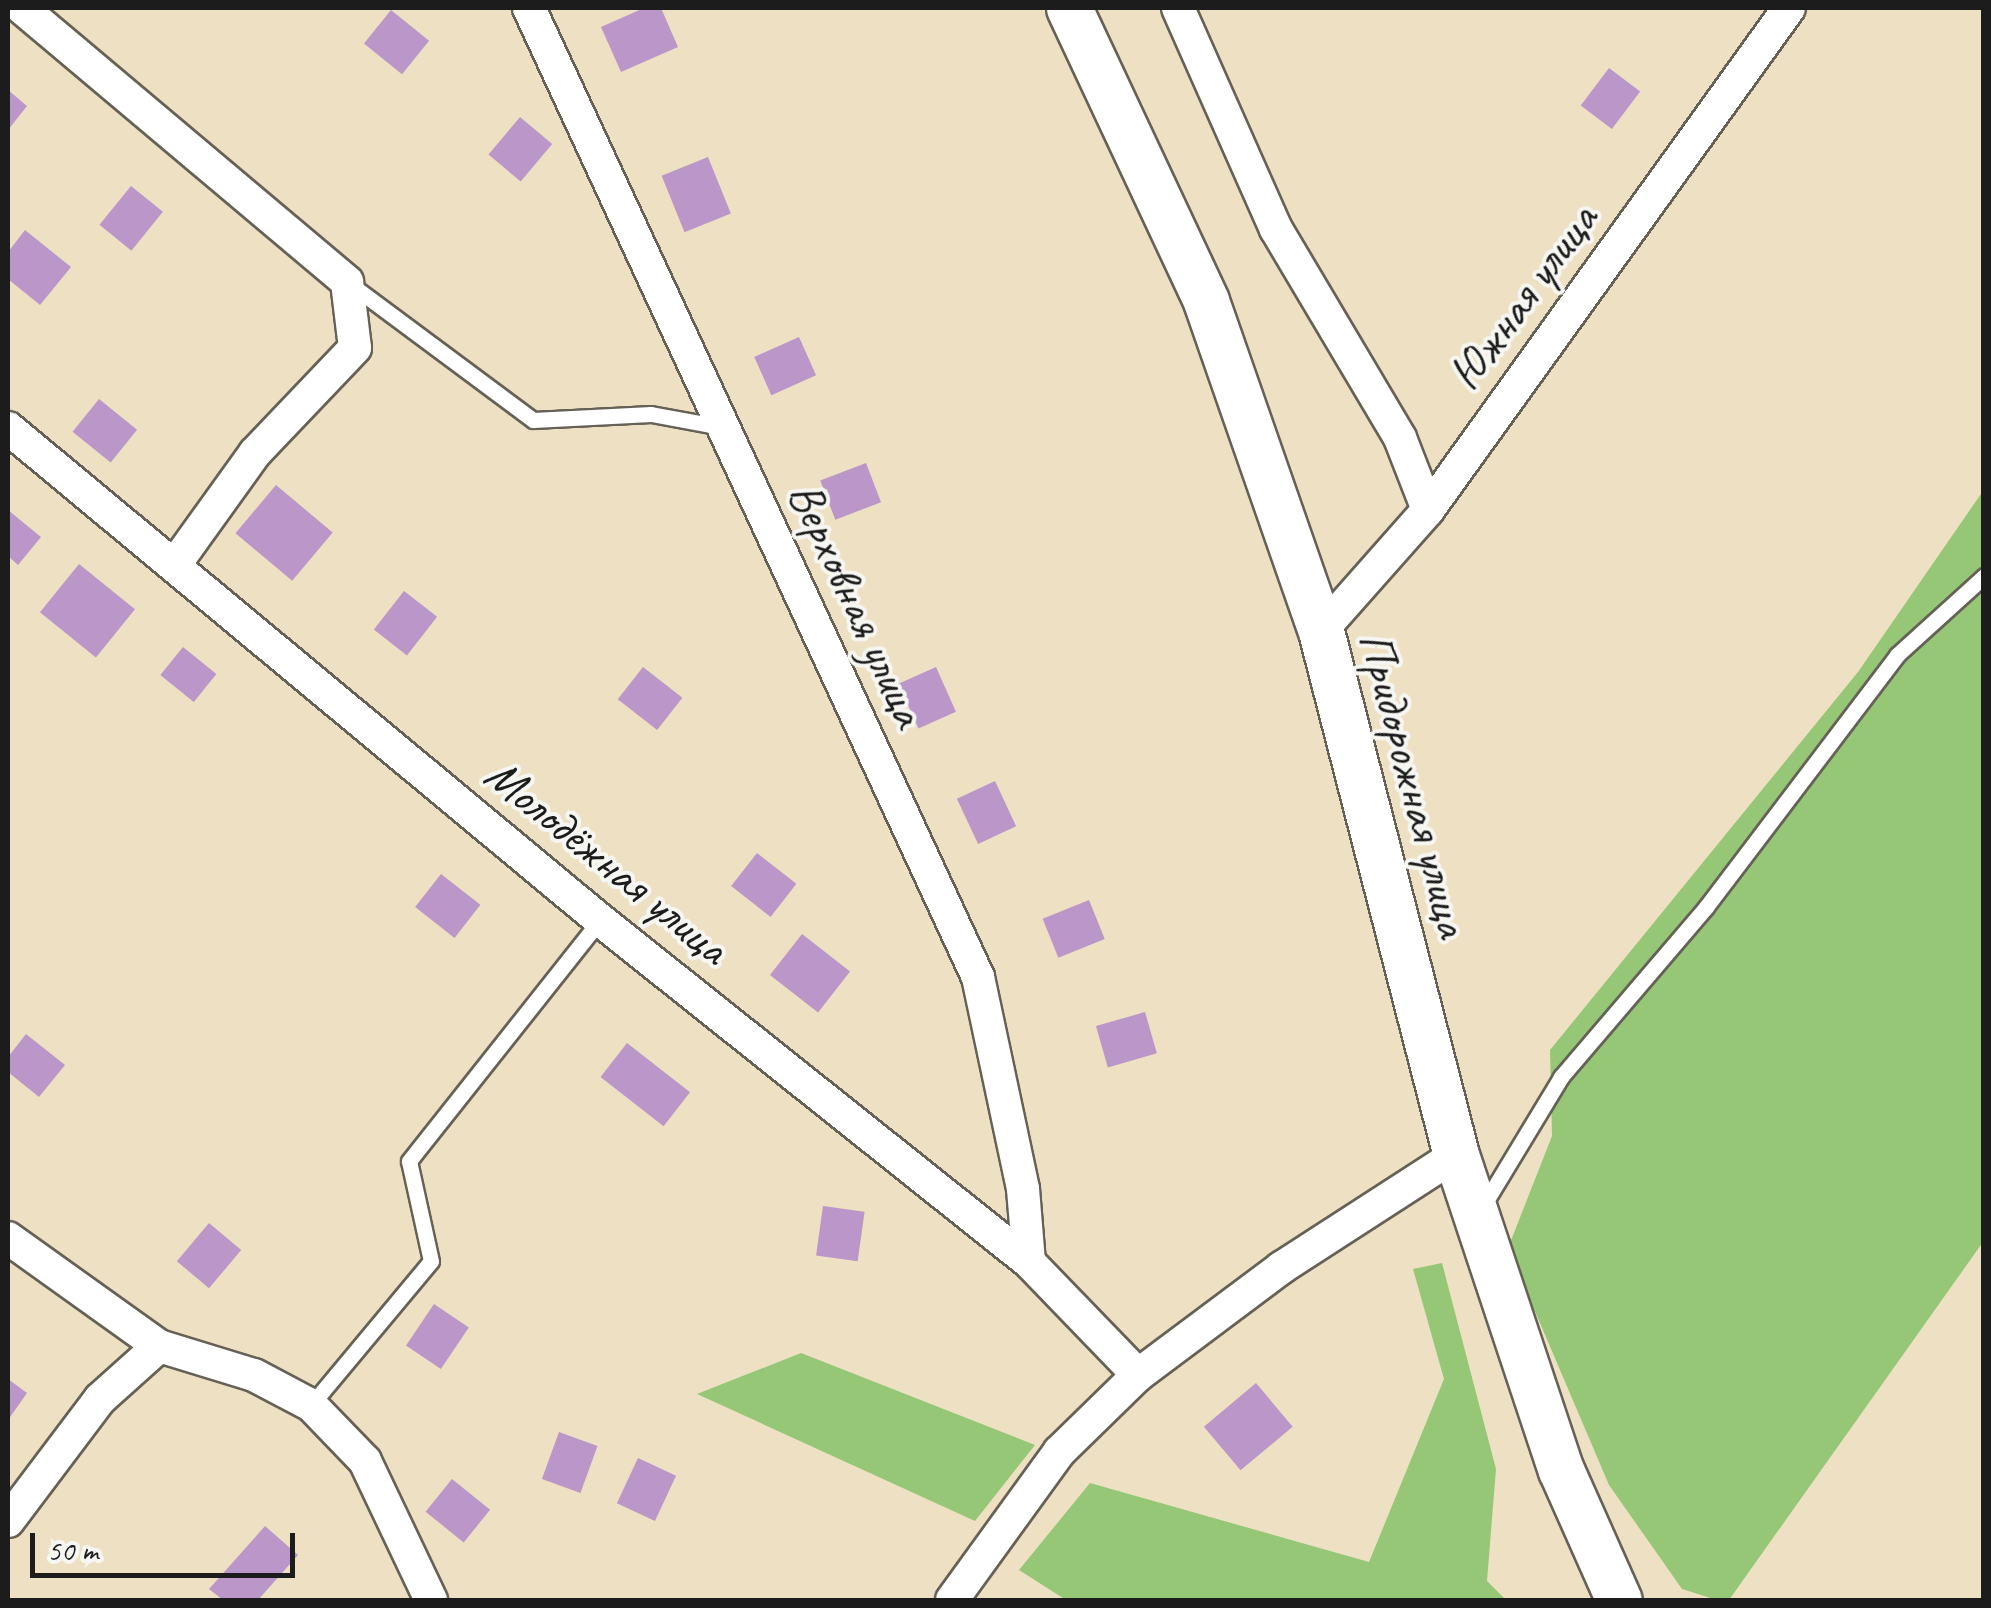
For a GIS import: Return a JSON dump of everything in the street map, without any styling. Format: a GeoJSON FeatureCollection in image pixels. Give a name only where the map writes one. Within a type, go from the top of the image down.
{"type":"FeatureCollection","features":[{"type":"Feature","properties":{"kind":"street"},"geometry":{"type":"LineString","coordinates":[[22,8],[347,282],[356,348],[255,453],[176,564]]}},
{"type":"Feature","properties":{"kind":"street","name":"Верховная улица"},"geometry":{"type":"LineString","coordinates":[[529,8],[978,977],[1024,1190],[1029,1262]]}},
{"type":"Feature","properties":{"kind":"street","name":"Придорожная улица"},"geometry":{"type":"LineString","coordinates":[[1069,8],[1206,301],[1321,631],[1456,1155],[1561,1470],[1618,1600]]}},
{"type":"Feature","properties":{"kind":"street"},"geometry":{"type":"LineString","coordinates":[[1178,8],[1276,229],[1400,438],[1428,510]]}},
{"type":"Feature","properties":{"kind":"street","name":"Южная улица"},"geometry":{"type":"LineString","coordinates":[[1321,631],[1428,510],[1789,8]]}},
{"type":"Feature","properties":{"kind":"street","name":"Молодёжная улица"},"geometry":{"type":"LineString","coordinates":[[8,428],[600,920],[1029,1262],[1138,1375]]}},
{"type":"Feature","properties":{"kind":"street"},"geometry":{"type":"LineString","coordinates":[[952,1600],[1059,1452],[1138,1375],[1281,1268],[1456,1155]]}},
{"type":"Feature","properties":{"kind":"street"},"geometry":{"type":"LineString","coordinates":[[8,1238],[158,1346],[254,1375],[311,1404],[365,1461],[431,1600]]}},
{"type":"Feature","properties":{"kind":"street"},"geometry":{"type":"LineString","coordinates":[[8,1522],[100,1399],[158,1346]]}},
{"type":"Feature","properties":{"kind":"lane"},"geometry":{"type":"LineString","coordinates":[[347,282],[533,420],[652,414],[723,427]]}},
{"type":"Feature","properties":{"kind":"lane"},"geometry":{"type":"LineString","coordinates":[[1476,1218],[1561,1076],[1706,907],[1897,654],[1984,576]]}},
{"type":"Feature","properties":{"kind":"lane"},"geometry":{"type":"LineString","coordinates":[[311,1404],[431,1261],[410,1160],[600,920]]}},
{"type":"Feature","properties":{"kind":"green space"},"geometry":{"type":"Polygon","coordinates":[[[1983,491],[1983,1242],[1729,1600],[1717,1600],[1682,1589],[1609,1485],[1508,1248],[1552,1136],[1550,1050],[1858,672],[1983,491]]]}},
{"type":"Feature","properties":{"kind":"green space"},"geometry":{"type":"Polygon","coordinates":[[[1442,1263],[1496,1469],[1487,1581],[1506,1600],[1066,1600],[1019,1570],[1090,1483],[1369,1562],[1444,1379],[1413,1269],[1442,1263]]]}},
{"type":"Feature","properties":{"kind":"green space"},"geometry":{"type":"Polygon","coordinates":[[[801,1353],[1035,1445],[975,1521],[697,1394],[801,1353]]]}},
{"type":"Feature","properties":{"kind":"building"},"geometry":{"type":"Polygon","coordinates":[[[644,8],[661,8],[678,47],[621,72],[601,27],[644,8]]]}},
{"type":"Feature","properties":{"kind":"building"},"geometry":{"type":"Polygon","coordinates":[[[391,10],[429,41],[402,74],[364,43],[391,10]]]}},
{"type":"Feature","properties":{"kind":"building"},"geometry":{"type":"Polygon","coordinates":[[[1609,68],[1640,91],[1612,129],[1581,106],[1609,68]]]}},
{"type":"Feature","properties":{"kind":"building"},"geometry":{"type":"Polygon","coordinates":[[[8,90],[27,106],[8,130],[8,90]]]}},
{"type":"Feature","properties":{"kind":"building"},"geometry":{"type":"Polygon","coordinates":[[[520,117],[552,144],[521,182],[489,155],[520,117]]]}},
{"type":"Feature","properties":{"kind":"building"},"geometry":{"type":"Polygon","coordinates":[[[708,157],[731,214],[684,232],[662,176],[708,157]]]}},
{"type":"Feature","properties":{"kind":"building"},"geometry":{"type":"Polygon","coordinates":[[[131,186],[163,212],[131,251],[100,225],[131,186]]]}},
{"type":"Feature","properties":{"kind":"building"},"geometry":{"type":"Polygon","coordinates":[[[25,230],[71,267],[40,305],[8,279],[8,252],[25,230]]]}},
{"type":"Feature","properties":{"kind":"building"},"geometry":{"type":"Polygon","coordinates":[[[799,337],[816,375],[771,395],[754,357],[799,337]]]}},
{"type":"Feature","properties":{"kind":"building"},"geometry":{"type":"Polygon","coordinates":[[[99,399],[137,430],[111,462],[73,432],[99,399]]]}},
{"type":"Feature","properties":{"kind":"building"},"geometry":{"type":"Polygon","coordinates":[[[866,463],[881,502],[835,520],[820,481],[866,463]]]}},
{"type":"Feature","properties":{"kind":"building"},"geometry":{"type":"Polygon","coordinates":[[[276,485],[333,533],[292,581],[236,533],[276,485]]]}},
{"type":"Feature","properties":{"kind":"building"},"geometry":{"type":"Polygon","coordinates":[[[8,510],[41,537],[18,565],[8,556],[8,510]]]}},
{"type":"Feature","properties":{"kind":"building"},"geometry":{"type":"Polygon","coordinates":[[[79,564],[135,609],[96,657],[40,612],[79,564]]]}},
{"type":"Feature","properties":{"kind":"building"},"geometry":{"type":"Polygon","coordinates":[[[404,591],[437,617],[407,655],[374,630],[404,591]]]}},
{"type":"Feature","properties":{"kind":"building"},"geometry":{"type":"Polygon","coordinates":[[[183,647],[216,674],[194,702],[160,675],[183,647]]]}},
{"type":"Feature","properties":{"kind":"building"},"geometry":{"type":"Polygon","coordinates":[[[643,667],[682,698],[657,730],[618,699],[643,667]]]}},
{"type":"Feature","properties":{"kind":"building"},"geometry":{"type":"Polygon","coordinates":[[[936,667],[956,712],[918,728],[899,684],[936,667]]]}},
{"type":"Feature","properties":{"kind":"building"},"geometry":{"type":"Polygon","coordinates":[[[995,781],[1016,826],[978,844],[957,799],[995,781]]]}},
{"type":"Feature","properties":{"kind":"building"},"geometry":{"type":"Polygon","coordinates":[[[757,853],[796,884],[771,917],[731,886],[757,853]]]}},
{"type":"Feature","properties":{"kind":"building"},"geometry":{"type":"Polygon","coordinates":[[[441,874],[480,905],[455,938],[415,907],[441,874]]]}},
{"type":"Feature","properties":{"kind":"building"},"geometry":{"type":"Polygon","coordinates":[[[1089,900],[1105,939],[1058,958],[1043,919],[1089,900]]]}},
{"type":"Feature","properties":{"kind":"building"},"geometry":{"type":"Polygon","coordinates":[[[802,934],[850,972],[818,1013],[770,975],[802,934]]]}},
{"type":"Feature","properties":{"kind":"building"},"geometry":{"type":"Polygon","coordinates":[[[1145,1012],[1157,1053],[1108,1067],[1096,1026],[1145,1012]]]}},
{"type":"Feature","properties":{"kind":"building"},"geometry":{"type":"Polygon","coordinates":[[[26,1034],[65,1065],[39,1097],[8,1072],[8,1057],[26,1034]]]}},
{"type":"Feature","properties":{"kind":"building"},"geometry":{"type":"Polygon","coordinates":[[[627,1043],[690,1092],[664,1126],[601,1077],[627,1043]]]}},
{"type":"Feature","properties":{"kind":"building"},"geometry":{"type":"Polygon","coordinates":[[[823,1206],[865,1212],[858,1261],[816,1256],[823,1206]]]}},
{"type":"Feature","properties":{"kind":"building"},"geometry":{"type":"Polygon","coordinates":[[[209,1223],[241,1250],[209,1288],[177,1261],[209,1223]]]}},
{"type":"Feature","properties":{"kind":"building"},"geometry":{"type":"Polygon","coordinates":[[[434,1304],[469,1327],[441,1369],[406,1345],[434,1304]]]}},
{"type":"Feature","properties":{"kind":"building"},"geometry":{"type":"Polygon","coordinates":[[[8,1379],[27,1393],[8,1420],[8,1379]]]}},
{"type":"Feature","properties":{"kind":"building"},"geometry":{"type":"Polygon","coordinates":[[[1256,1383],[1293,1427],[1241,1470],[1204,1427],[1256,1383]]]}},
{"type":"Feature","properties":{"kind":"building"},"geometry":{"type":"Polygon","coordinates":[[[559,1432],[598,1446],[580,1493],[542,1479],[559,1432]]]}},
{"type":"Feature","properties":{"kind":"building"},"geometry":{"type":"Polygon","coordinates":[[[638,1458],[676,1476],[655,1521],[617,1503],[638,1458]]]}},
{"type":"Feature","properties":{"kind":"building"},"geometry":{"type":"Polygon","coordinates":[[[452,1479],[490,1510],[464,1542],[426,1512],[452,1479]]]}},
{"type":"Feature","properties":{"kind":"building"},"geometry":{"type":"Polygon","coordinates":[[[265,1526],[298,1555],[258,1600],[223,1600],[209,1589],[265,1526]]]}}]}
